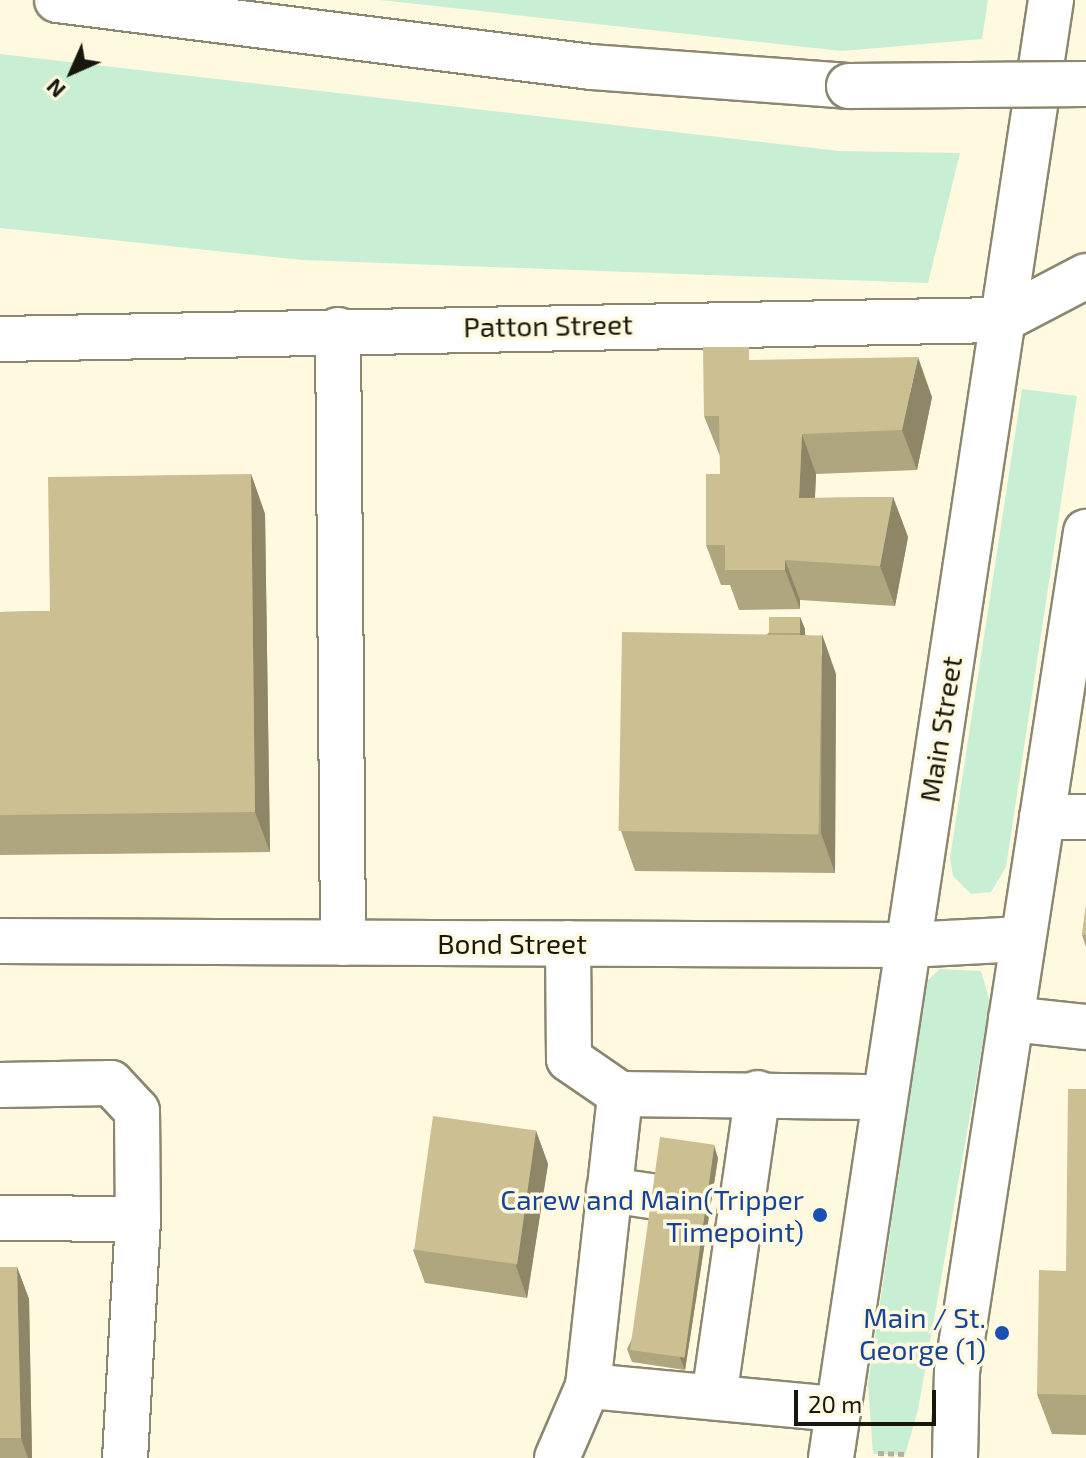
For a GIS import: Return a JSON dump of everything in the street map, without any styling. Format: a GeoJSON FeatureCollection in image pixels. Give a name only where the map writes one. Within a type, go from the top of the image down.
{"type":"FeatureCollection","features":[{"type":"Feature","properties":{"kind":"main road"},"geometry":{"type":"LineString","coordinates":[[57,0],[591,67],[849,86],[1086,84]]}},
{"type":"Feature","properties":{"kind":"main road","name":"Main Street"},"geometry":{"type":"LineString","coordinates":[[849,1456],[834,1409],[1051,0]]}},
{"type":"Feature","properties":{"kind":"main road","name":"Patton Street"},"geometry":{"type":"LineString","coordinates":[[0,339],[338,330],[1002,320],[1086,276]]}},
{"type":"Feature","properties":{"kind":"main road"},"geometry":{"type":"LineString","coordinates":[[338,330],[343,943]]}},
{"type":"Feature","properties":{"kind":"main road"},"geometry":{"type":"LineString","coordinates":[[955,1458],[957,1372],[1086,532]]}},
{"type":"Feature","properties":{"kind":"main road"},"geometry":{"type":"LineString","coordinates":[[1042,817],[1086,817]]}},
{"type":"Feature","properties":{"kind":"main road","name":"Bond Street"},"geometry":{"type":"LineString","coordinates":[[0,941],[907,945],[1023,939]]}},
{"type":"Feature","properties":{"kind":"main road"},"geometry":{"type":"LineString","coordinates":[[568,943],[569,1059],[620,1094],[758,1093],[884,1097]]}},
{"type":"Feature","properties":{"kind":"main road"},"geometry":{"type":"LineString","coordinates":[[1011,1019],[1086,1027]]}},
{"type":"Feature","properties":{"kind":"main road"},"geometry":{"type":"LineString","coordinates":[[0,1085],[111,1083],[137,1111],[138,1219],[125,1458]]}},
{"type":"Feature","properties":{"kind":"main road"},"geometry":{"type":"LineString","coordinates":[[714,1397],[708,1329],[726,1208],[758,1093]]}},
{"type":"Feature","properties":{"kind":"main road"},"geometry":{"type":"LineString","coordinates":[[557,1458],[588,1386],[620,1094]]}},
{"type":"Feature","properties":{"kind":"main road"},"geometry":{"type":"LineString","coordinates":[[609,1190],[657,1197]]}},
{"type":"Feature","properties":{"kind":"main road"},"geometry":{"type":"LineString","coordinates":[[0,1218],[138,1219]]}},
{"type":"Feature","properties":{"kind":"main road"},"geometry":{"type":"LineString","coordinates":[[603,1250],[648,1259]]}},
{"type":"Feature","properties":{"kind":"main road"},"geometry":{"type":"LineString","coordinates":[[596,1312],[639,1317]]}},
{"type":"Feature","properties":{"kind":"main road"},"geometry":{"type":"LineString","coordinates":[[588,1386],[834,1409]]}},
{"type":"Feature","properties":{"kind":"path"},"geometry":{"type":"LineString","coordinates":[[849,1456],[905,1454]]}},
{"type":"Feature","properties":{"kind":"green space"},"geometry":{"type":"Polygon","coordinates":[[[380,0],[988,0],[982,39],[842,51],[380,0]]]}},
{"type":"Feature","properties":{"kind":"green space"},"geometry":{"type":"Polygon","coordinates":[[[0,54],[839,151],[960,153],[928,283],[302,260],[0,228],[0,54]]]}},
{"type":"Feature","properties":{"kind":"green space"},"geometry":{"type":"Polygon","coordinates":[[[1022,389],[1077,396],[1006,867],[991,892],[971,894],[953,876],[950,858],[1022,389]]]}},
{"type":"Feature","properties":{"kind":"green space"},"geometry":{"type":"Polygon","coordinates":[[[940,969],[981,971],[990,1002],[918,1410],[905,1455],[873,1454],[868,1385],[927,981],[940,969]]]}},
{"type":"Feature","properties":{"kind":"building"},"geometry":{"type":"Polygon","coordinates":[[[703,347],[749,347],[749,360],[918,357],[902,430],[802,434],[799,498],[893,497],[880,566],[785,560],[785,570],[725,570],[725,545],[706,545],[706,474],[720,474],[719,416],[704,416],[703,347]]]}},
{"type":"Feature","properties":{"kind":"building"},"geometry":{"type":"Polygon","coordinates":[[[251,474],[255,812],[0,815],[0,612],[50,611],[48,477],[251,474]]]}},
{"type":"Feature","properties":{"kind":"building"},"geometry":{"type":"Polygon","coordinates":[[[769,617],[800,617],[800,633],[769,633],[769,617]]]}},
{"type":"Feature","properties":{"kind":"building"},"geometry":{"type":"Polygon","coordinates":[[[622,632],[822,635],[818,834],[619,831],[622,632]]]}},
{"type":"Feature","properties":{"kind":"building"},"geometry":{"type":"Polygon","coordinates":[[[1086,906],[1086,935],[1082,935],[1086,906]]]}},
{"type":"Feature","properties":{"kind":"building"},"geometry":{"type":"Polygon","coordinates":[[[1068,1089],[1086,1089],[1086,1395],[1037,1394],[1039,1270],[1066,1271],[1068,1089]]]}},
{"type":"Feature","properties":{"kind":"building"},"geometry":{"type":"Polygon","coordinates":[[[433,1116],[536,1130],[517,1264],[414,1250],[433,1116]]]}},
{"type":"Feature","properties":{"kind":"building"},"geometry":{"type":"Polygon","coordinates":[[[660,1137],[714,1145],[685,1358],[630,1350],[660,1137]]]}},
{"type":"Feature","properties":{"kind":"building"},"geometry":{"type":"Polygon","coordinates":[[[0,1267],[17,1267],[21,1438],[0,1438],[0,1267]]]}},
{"type":"Feature","properties":{"kind":"place","name":"Carew and Main(Tripper Timepoint)"},"geometry":{"type":"Point","coordinates":[820,1215]}},
{"type":"Feature","properties":{"kind":"place","name":"Main / St. George (1)"},"geometry":{"type":"Point","coordinates":[1002,1333]}}]}
